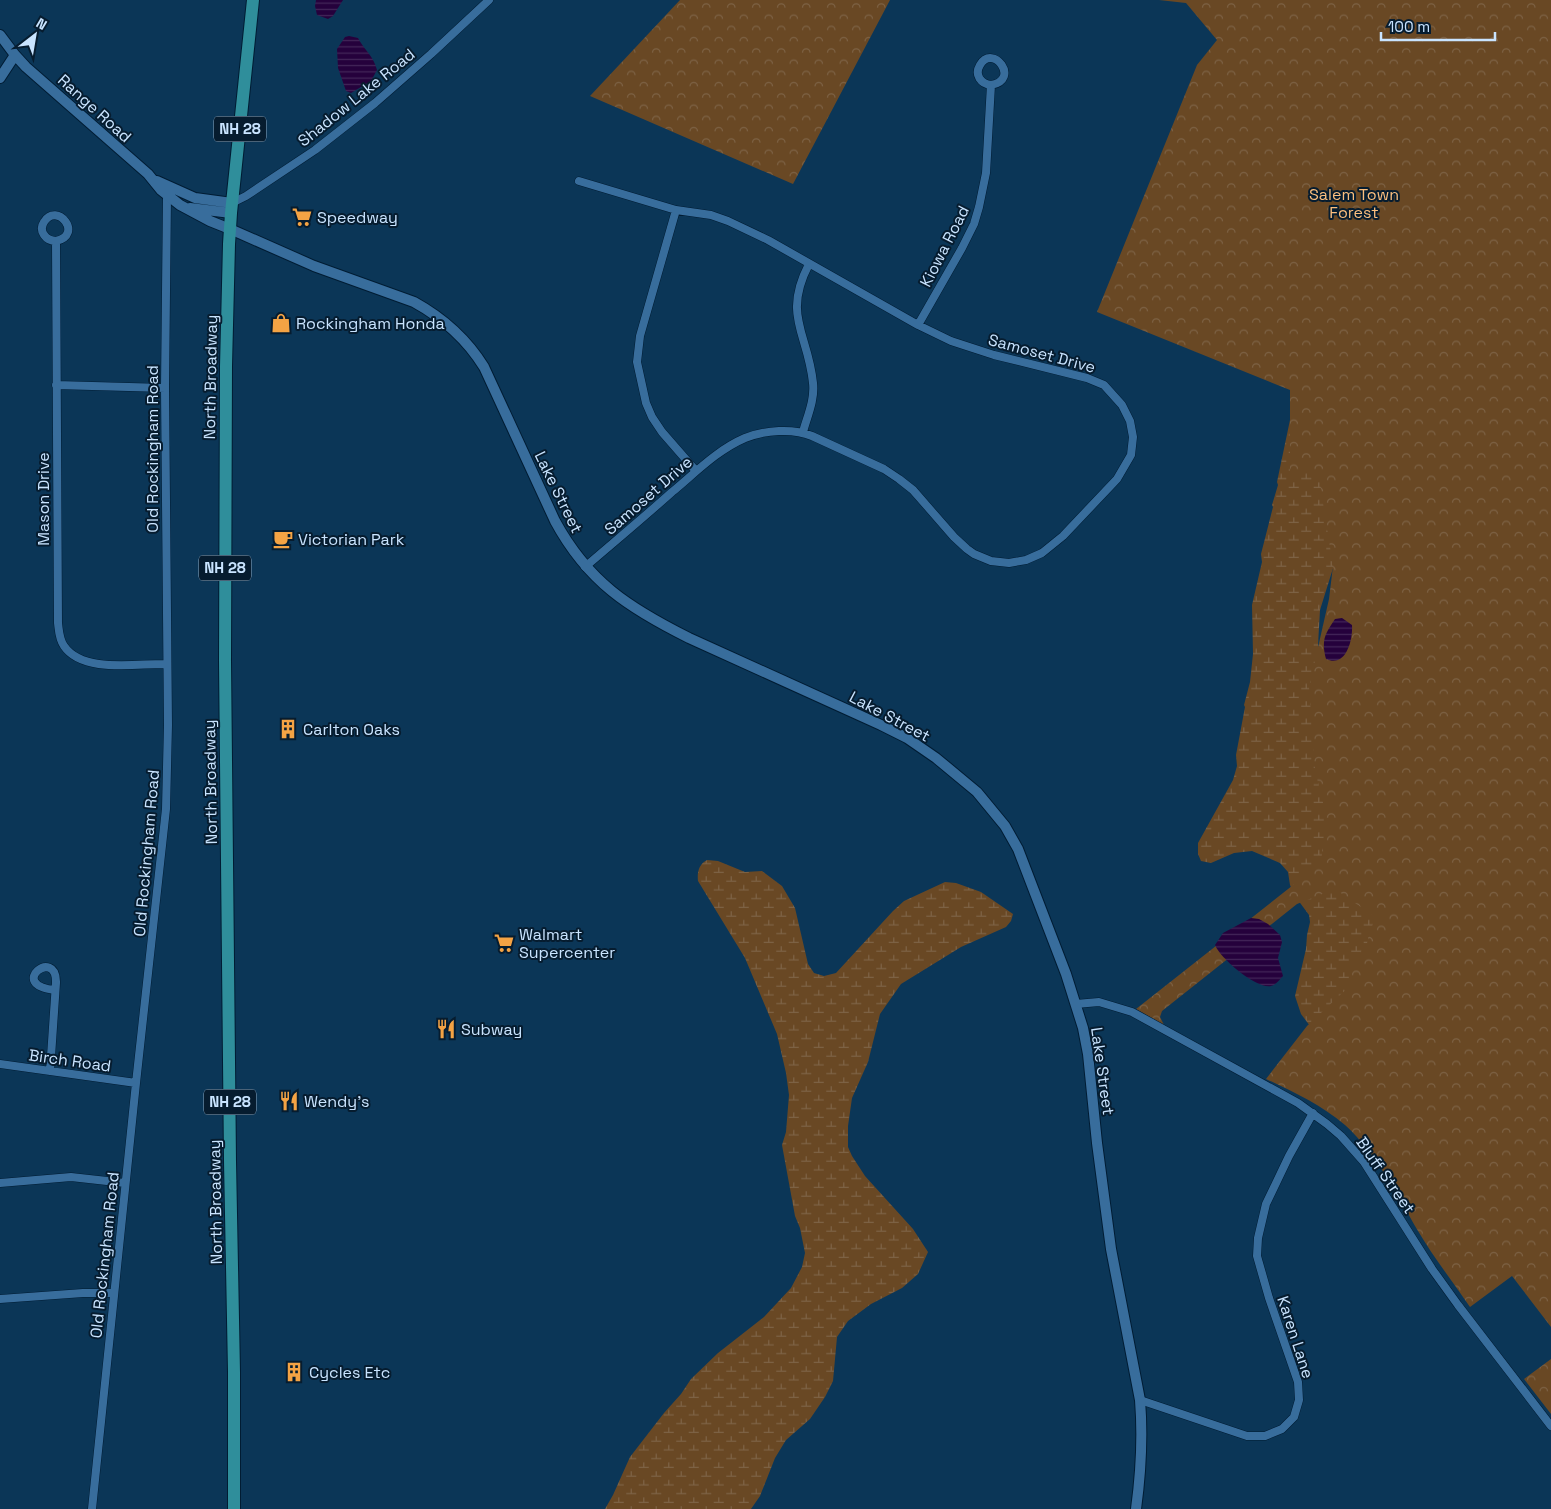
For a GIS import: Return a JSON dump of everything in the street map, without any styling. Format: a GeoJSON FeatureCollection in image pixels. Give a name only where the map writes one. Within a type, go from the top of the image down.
{"type":"FeatureCollection","features":[{"type":"Feature","properties":{"kind":"main road","name":"North Broadway"},"geometry":{"type":"LineString","coordinates":[[234,1509],[225,661],[226,366],[231,208],[253,0]]}},
{"type":"Feature","properties":{"kind":"street","name":"Shadow Lake Road"},"geometry":{"type":"LineString","coordinates":[[231,208],[315,150],[374,103],[489,0]]}},
{"type":"Feature","properties":{"kind":"street","name":"Range Road"},"geometry":{"type":"LineString","coordinates":[[0,35],[26,67],[154,180],[168,196],[180,205],[210,221],[230,228]]}},
{"type":"Feature","properties":{"kind":"street"},"geometry":{"type":"LineString","coordinates":[[0,78],[15,55]]}},
{"type":"Feature","properties":{"kind":"street","name":"Kiowa Road"},"geometry":{"type":"LineString","coordinates":[[918,326],[974,224],[986,173],[990,86]]}},
{"type":"Feature","properties":{"kind":"street","name":"Range Road"},"geometry":{"type":"LineString","coordinates":[[154,180],[195,198],[231,208]]}},
{"type":"Feature","properties":{"kind":"street","name":"Samoset Drive"},"geometry":{"type":"LineString","coordinates":[[579,181],[676,210],[711,215],[728,221],[762,236],[918,326],[951,341],[971,348],[1088,378],[1104,385],[1122,405],[1130,421],[1132,437],[1131,454],[1113,484],[1063,536],[1042,553],[1026,560],[1009,563],[991,561],[967,549],[913,490],[899,478],[884,469],[803,432],[763,433],[746,438],[730,446],[696,471],[585,567]]}},
{"type":"Feature","properties":{"kind":"street","name":"Old Rockingham Road"},"geometry":{"type":"LineString","coordinates":[[92,1509],[166,809],[167,664],[164,388],[168,196]]}},
{"type":"Feature","properties":{"kind":"street","name":"Range Road"},"geometry":{"type":"LineString","coordinates":[[180,205],[231,208]]}},
{"type":"Feature","properties":{"kind":"street"},"geometry":{"type":"LineString","coordinates":[[676,210],[640,336],[637,362],[646,403],[652,417],[662,432],[696,471]]}},
{"type":"Feature","properties":{"kind":"street","name":"Lake Street"},"geometry":{"type":"LineString","coordinates":[[230,228],[314,266],[414,302],[434,314],[454,330],[484,367],[555,521],[568,544],[585,567],[620,598],[676,632],[907,738],[936,758],[976,792],[1006,826],[1018,849],[1066,974],[1083,1028],[1088,1054],[1111,1249],[1140,1400],[1142,1460],[1136,1509]]}},
{"type":"Feature","properties":{"kind":"street","name":"Mason Drive"},"geometry":{"type":"LineString","coordinates":[[56,242],[58,623],[60,639],[71,654],[85,661],[110,664],[167,664]]}},
{"type":"Feature","properties":{"kind":"street"},"geometry":{"type":"LineString","coordinates":[[803,432],[812,402],[813,384],[810,366],[797,322],[797,299],[803,276],[809,264]]}},
{"type":"Feature","properties":{"kind":"street"},"geometry":{"type":"LineString","coordinates":[[56,385],[164,388]]}},
{"type":"Feature","properties":{"kind":"street"},"geometry":{"type":"LineString","coordinates":[[50,1071],[55,990]]}},
{"type":"Feature","properties":{"kind":"street","name":"Bluff Street"},"geometry":{"type":"LineString","coordinates":[[1076,1004],[1099,1002],[1132,1012],[1298,1103],[1340,1136],[1364,1162],[1443,1283],[1551,1426]]}},
{"type":"Feature","properties":{"kind":"street","name":"Birch Road"},"geometry":{"type":"LineString","coordinates":[[0,1064],[136,1083]]}},
{"type":"Feature","properties":{"kind":"street","name":"Karen Lane"},"geometry":{"type":"LineString","coordinates":[[1140,1400],[1247,1436],[1265,1436],[1282,1429],[1294,1417],[1299,1400],[1298,1382],[1269,1298],[1257,1256],[1258,1238],[1266,1204],[1289,1156],[1313,1113]]}},
{"type":"Feature","properties":{"kind":"street"},"geometry":{"type":"LineString","coordinates":[[0,1184],[71,1177],[125,1183]]}},
{"type":"Feature","properties":{"kind":"street"},"geometry":{"type":"LineString","coordinates":[[0,1299],[83,1293],[114,1293]]}},
{"type":"Feature","properties":{"kind":"green space"},"geometry":{"type":"Polygon","coordinates":[[[680,0],[890,0],[793,184],[590,96],[680,0]]]}},
{"type":"Feature","properties":{"kind":"green space","name":"Salem Town Forest"},"geometry":{"type":"Polygon","coordinates":[[[1159,0],[1551,0],[1551,1327],[1512,1276],[1470,1307],[1424,1241],[1377,1162],[1356,1136],[1345,1125],[1317,1105],[1266,1079],[1307,1026],[1354,982],[1350,969],[1367,943],[1375,917],[1335,889],[1297,904],[1162,1011],[1160,1017],[1164,1025],[1136,1009],[1321,863],[1326,815],[1315,770],[1309,687],[1329,599],[1333,566],[1318,471],[1290,471],[1290,390],[1097,312],[1197,65],[1217,40],[1186,3],[1159,0]]]}},
{"type":"Feature","properties":{"kind":"green space"},"geometry":{"type":"Polygon","coordinates":[[[1287,0],[1334,565],[1320,610],[1318,645],[1331,744],[1396,923],[1331,1054],[1301,1014],[1295,996],[1310,922],[1309,915],[1295,896],[1290,885],[1288,872],[1280,863],[1252,851],[1234,853],[1211,863],[1201,861],[1198,854],[1198,843],[1233,780],[1237,766],[1236,755],[1244,705],[1250,682],[1253,654],[1252,605],[1290,420],[1295,371],[1287,0]]]}},
{"type":"Feature","properties":{"kind":"green space"},"geometry":{"type":"Polygon","coordinates":[[[707,860],[718,861],[745,872],[762,871],[782,886],[795,908],[808,964],[814,973],[824,976],[836,973],[904,901],[945,882],[956,883],[981,892],[1013,914],[1011,921],[1006,927],[961,947],[901,984],[880,1014],[868,1062],[852,1098],[848,1126],[848,1147],[865,1176],[913,1229],[928,1252],[918,1274],[902,1288],[871,1304],[848,1321],[837,1337],[833,1381],[825,1397],[810,1419],[786,1440],[775,1458],[760,1496],[751,1509],[605,1509],[630,1457],[664,1413],[691,1379],[718,1353],[764,1317],[791,1288],[802,1267],[805,1253],[800,1228],[795,1216],[782,1145],[786,1132],[789,1095],[777,1034],[745,958],[698,881],[699,869],[707,860]]]}},
{"type":"Feature","properties":{"kind":"green space"},"geometry":{"type":"Polygon","coordinates":[[[1551,1359],[1551,1414],[1524,1379],[1551,1359]]]}},
{"type":"Feature","properties":{"kind":"shaded area"},"geometry":{"type":"Polygon","coordinates":[[[316,0],[343,0],[333,16],[328,19],[317,15],[316,0]]]}},
{"type":"Feature","properties":{"kind":"shaded area"},"geometry":{"type":"Polygon","coordinates":[[[345,37],[358,38],[373,60],[377,70],[371,81],[351,93],[346,91],[338,68],[337,49],[345,37]]]}},
{"type":"Feature","properties":{"kind":"shaded area"},"geometry":{"type":"Polygon","coordinates":[[[1342,618],[1352,625],[1347,651],[1339,660],[1326,659],[1324,642],[1326,633],[1335,619],[1342,618]]]}},
{"type":"Feature","properties":{"kind":"shaded area"},"geometry":{"type":"Polygon","coordinates":[[[1251,918],[1259,919],[1268,924],[1280,935],[1282,942],[1278,958],[1283,976],[1271,986],[1257,983],[1239,972],[1218,951],[1215,945],[1223,933],[1251,918]]]}},
{"type":"Feature","properties":{"kind":"place","name":"Speedway"},"geometry":{"type":"Point","coordinates":[302,217]}},
{"type":"Feature","properties":{"kind":"place","name":"Rockingham Honda"},"geometry":{"type":"Point","coordinates":[281,323]}},
{"type":"Feature","properties":{"kind":"place","name":"Victorian Park"},"geometry":{"type":"Point","coordinates":[283,539]}},
{"type":"Feature","properties":{"kind":"place","name":"Carlton Oaks"},"geometry":{"type":"Point","coordinates":[288,729]}},
{"type":"Feature","properties":{"kind":"place","name":"Walmart Supercenter"},"geometry":{"type":"Point","coordinates":[504,943]}},
{"type":"Feature","properties":{"kind":"place","name":"Subway"},"geometry":{"type":"Point","coordinates":[446,1029]}},
{"type":"Feature","properties":{"kind":"place","name":"Wendy's"},"geometry":{"type":"Point","coordinates":[289,1101]}},
{"type":"Feature","properties":{"kind":"place","name":"Cycles Etc"},"geometry":{"type":"Point","coordinates":[294,1372]}}]}
